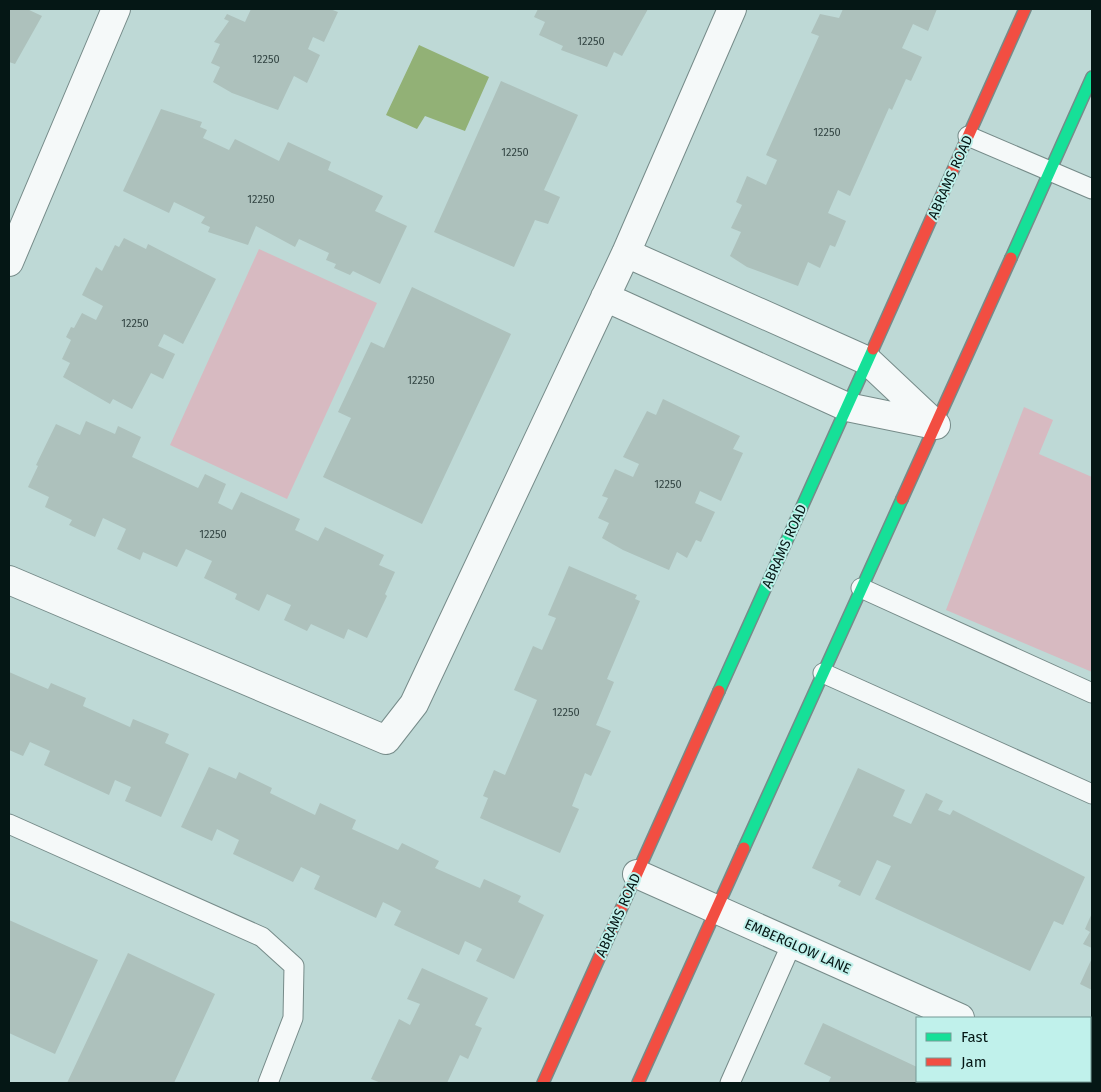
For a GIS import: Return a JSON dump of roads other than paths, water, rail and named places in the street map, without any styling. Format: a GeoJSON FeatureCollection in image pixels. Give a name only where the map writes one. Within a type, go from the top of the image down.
{"type":"FeatureCollection","features":[{"type":"Feature","properties":{"kind":"main road","name":"ABRAMS ROAD"},"geometry":{"type":"LineString","coordinates":[[543,1083],[1025,9]]}},
{"type":"Feature","properties":{"kind":"main road"},"geometry":{"type":"LineString","coordinates":[[638,1083],[1092,77]]}},
{"type":"Feature","properties":{"kind":"street"},"geometry":{"type":"LineString","coordinates":[[9,262],[116,9]]}},
{"type":"Feature","properties":{"kind":"street"},"geometry":{"type":"LineString","coordinates":[[9,580],[386,740],[414,704],[626,253],[732,9]]}},
{"type":"Feature","properties":{"kind":"street"},"geometry":{"type":"LineString","coordinates":[[626,253],[868,361],[936,425]]}},
{"type":"Feature","properties":{"kind":"street"},"geometry":{"type":"LineString","coordinates":[[605,297],[847,407],[936,425]]}},
{"type":"Feature","properties":{"kind":"street","name":"EMBERGLOW LANE"},"geometry":{"type":"LineString","coordinates":[[636,874],[958,1017]]}},
{"type":"Feature","properties":{"kind":"lane"},"geometry":{"type":"LineString","coordinates":[[968,136],[1092,189]]}},
{"type":"Feature","properties":{"kind":"lane"},"geometry":{"type":"LineString","coordinates":[[861,588],[1092,693]]}},
{"type":"Feature","properties":{"kind":"lane"},"geometry":{"type":"LineString","coordinates":[[823,673],[1092,794]]}},
{"type":"Feature","properties":{"kind":"lane"},"geometry":{"type":"LineString","coordinates":[[9,824],[262,937],[294,966],[293,1018],[268,1083]]}},
{"type":"Feature","properties":{"kind":"lane"},"geometry":{"type":"LineString","coordinates":[[730,1083],[792,943]]}}]}
